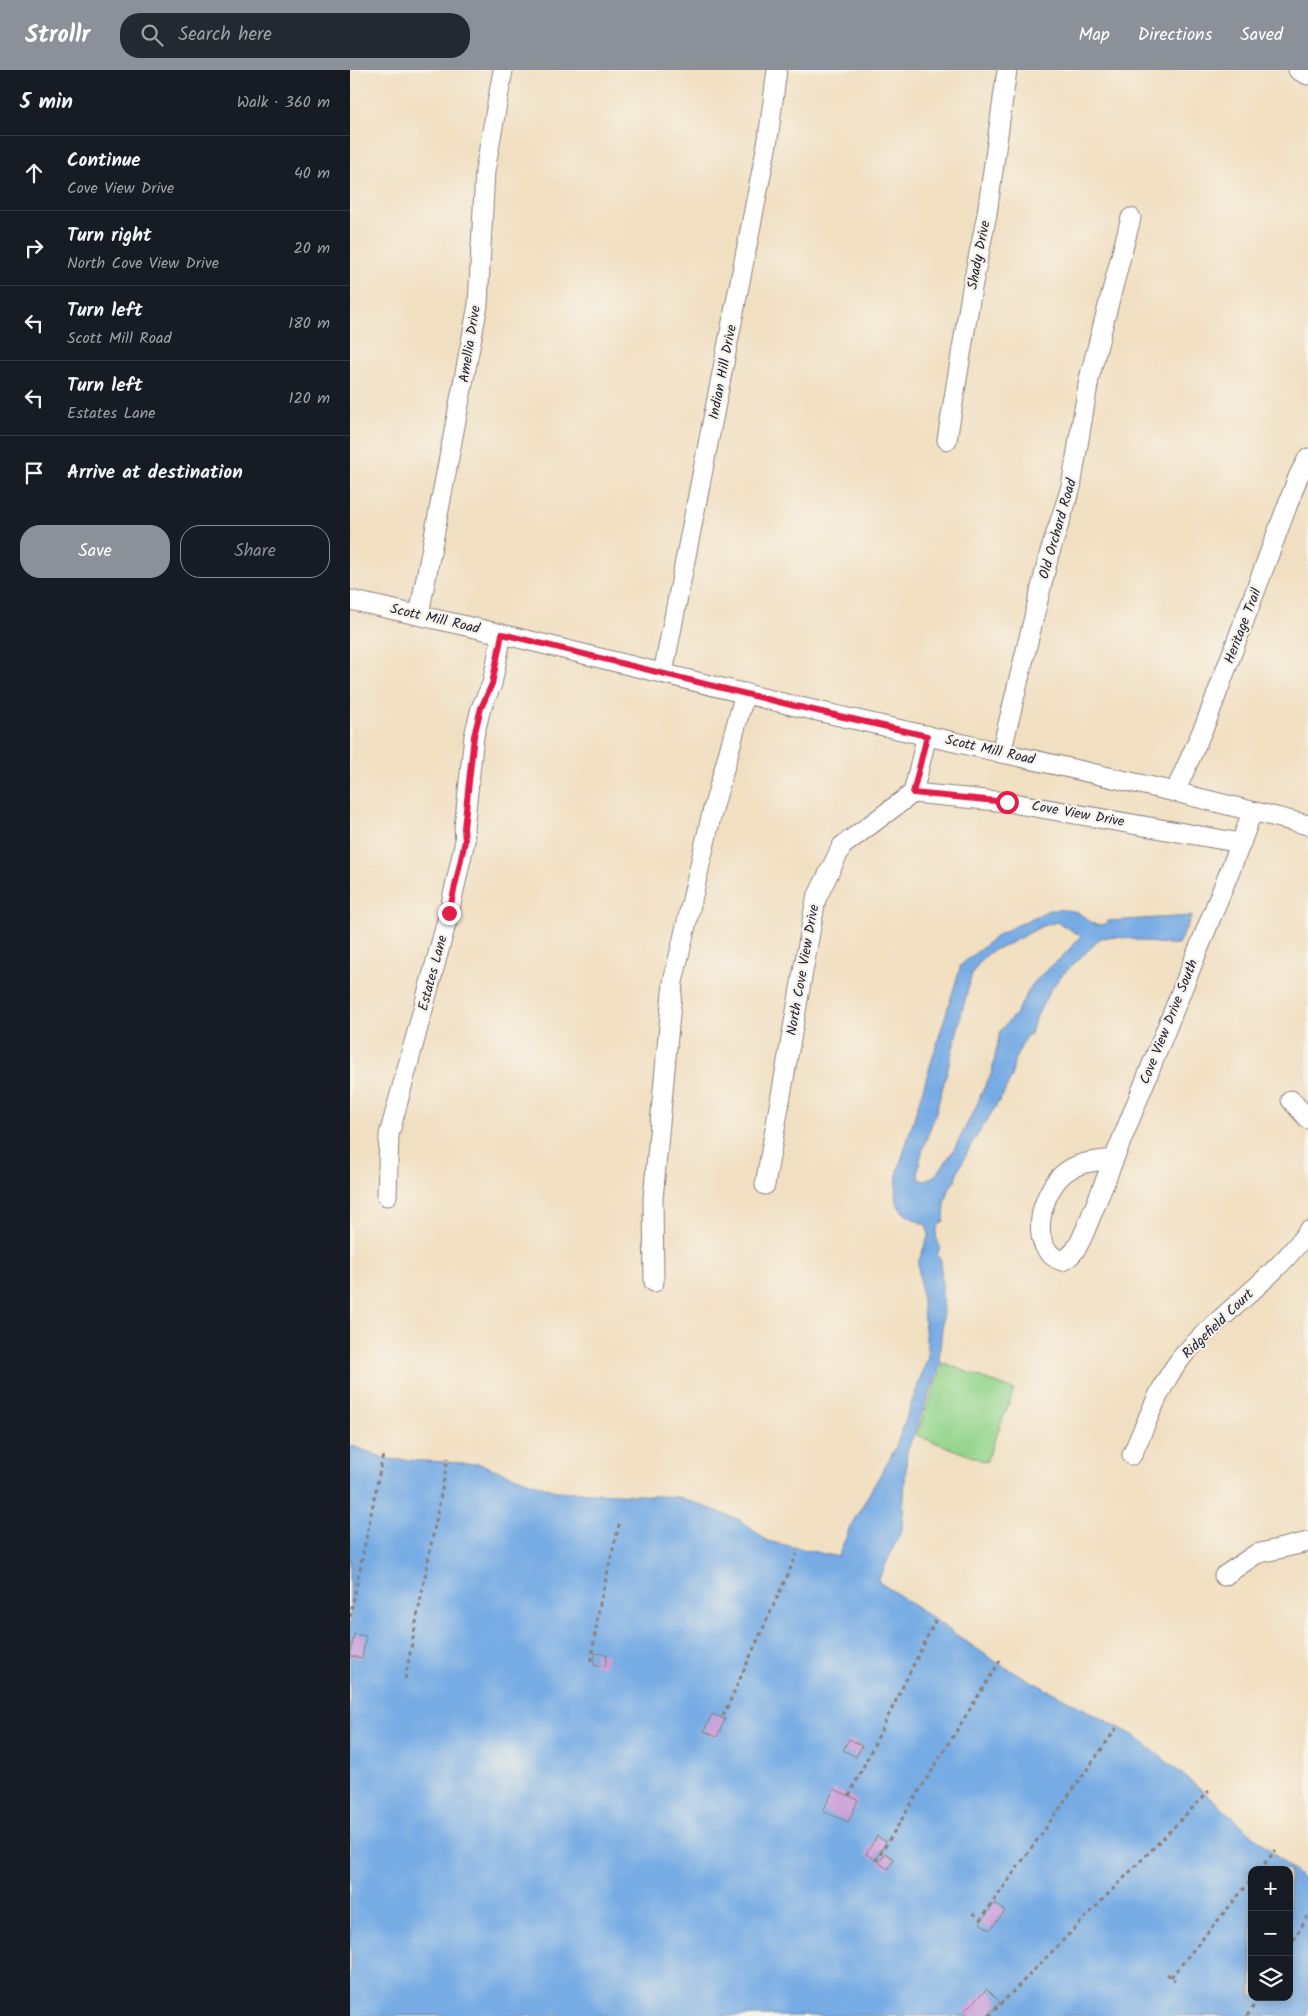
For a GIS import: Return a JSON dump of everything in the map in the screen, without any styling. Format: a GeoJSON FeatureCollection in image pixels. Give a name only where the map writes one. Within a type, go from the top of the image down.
{"type":"FeatureCollection","features":[{"type":"Feature","properties":{"kind":"street","name":"Amellia Drive"},"geometry":{"type":"LineString","coordinates":[[419,615],[478,305],[485,171],[503,70]]}},
{"type":"Feature","properties":{"kind":"street","name":"Indian Hill Drive"},"geometry":{"type":"LineString","coordinates":[[663,673],[768,139],[777,70]]}},
{"type":"Feature","properties":{"kind":"street","name":"Shady Drive"},"geometry":{"type":"LineString","coordinates":[[947,440],[967,316],[987,214],[1007,70]]}},
{"type":"Feature","properties":{"kind":"street"},"geometry":{"type":"LineString","coordinates":[[1298,70],[1308,75]]}},
{"type":"Feature","properties":{"kind":"street","name":"Old Orchard Road"},"geometry":{"type":"LineString","coordinates":[[1001,752],[1049,555],[1072,487],[1089,379],[1131,218]]}},
{"type":"Feature","properties":{"kind":"street","name":"Heritage Trail"},"geometry":{"type":"LineString","coordinates":[[1175,792],[1207,720],[1298,478],[1308,458]]}},
{"type":"Feature","properties":{"kind":"street","name":"Scott Mill Road"},"geometry":{"type":"LineString","coordinates":[[350,600],[502,634],[927,736],[1175,792],[1308,825]]}},
{"type":"Feature","properties":{"kind":"street","name":"Estates Lane"},"geometry":{"type":"LineString","coordinates":[[387,1196],[389,1135],[449,913],[465,841],[464,828],[474,736],[481,708],[492,684],[502,634]]}},
{"type":"Feature","properties":{"kind":"street"},"geometry":{"type":"LineString","coordinates":[[654,1282],[653,1199],[674,982],[712,813],[745,693]]}},
{"type":"Feature","properties":{"kind":"street"},"geometry":{"type":"LineString","coordinates":[[913,793],[927,736]]}},
{"type":"Feature","properties":{"kind":"street","name":"Cove View Drive"},"geometry":{"type":"LineString","coordinates":[[913,793],[1007,802],[1241,843]]}},
{"type":"Feature","properties":{"kind":"street","name":"North Cove View Drive"},"geometry":{"type":"LineString","coordinates":[[765,1186],[816,899],[842,846],[913,793]]}},
{"type":"Feature","properties":{"kind":"street","name":"Cove View Drive South"},"geometry":{"type":"LineString","coordinates":[[1114,1159],[1076,1165],[1062,1174],[1051,1187],[1044,1201],[1040,1228],[1046,1247],[1053,1258],[1062,1261],[1068,1258],[1076,1250],[1085,1231],[1114,1159],[1241,843],[1252,812]]}},
{"type":"Feature","properties":{"kind":"street"},"geometry":{"type":"LineString","coordinates":[[1291,1100],[1308,1119]]}},
{"type":"Feature","properties":{"kind":"street","name":"Ridgefield Court"},"geometry":{"type":"LineString","coordinates":[[1132,1455],[1162,1388],[1188,1350],[1292,1254],[1308,1231]]}},
{"type":"Feature","properties":{"kind":"street"},"geometry":{"type":"LineString","coordinates":[[1224,1576],[1256,1554],[1308,1542]]}},
{"type":"Feature","properties":{"kind":"path"},"geometry":{"type":"LineString","coordinates":[[350,1617],[383,1455]]}},
{"type":"Feature","properties":{"kind":"path"},"geometry":{"type":"LineString","coordinates":[[405,1679],[448,1458]]}},
{"type":"Feature","properties":{"kind":"path"},"geometry":{"type":"LineString","coordinates":[[591,1661],[600,1608],[620,1520]]}},
{"type":"Feature","properties":{"kind":"path"},"geometry":{"type":"LineString","coordinates":[[723,1716],[797,1554]]}},
{"type":"Feature","properties":{"kind":"path"},"geometry":{"type":"LineString","coordinates":[[849,1796],[937,1618]]}},
{"type":"Feature","properties":{"kind":"path"},"geometry":{"type":"LineString","coordinates":[[876,1861],[1001,1659]]}},
{"type":"Feature","properties":{"kind":"path"},"geometry":{"type":"LineString","coordinates":[[973,1913],[981,1919],[1118,1726]]}},
{"type":"Feature","properties":{"kind":"path"},"geometry":{"type":"LineString","coordinates":[[989,2016],[1209,1791]]}},
{"type":"Feature","properties":{"kind":"path"},"geometry":{"type":"LineString","coordinates":[[1262,1866],[1276,1850]]}},
{"type":"Feature","properties":{"kind":"path"},"geometry":{"type":"LineString","coordinates":[[1171,1977],[1248,1884]]}},
{"type":"Feature","properties":{"kind":"path"},"geometry":{"type":"LineString","coordinates":[[1293,1940],[1308,1916]]}},
{"type":"Feature","properties":{"kind":"path"},"geometry":{"type":"LineString","coordinates":[[1167,1974],[1175,1980]]}},
{"type":"Feature","properties":{"kind":"path"},"geometry":{"type":"LineString","coordinates":[[1247,2016],[1256,2001]]}},
{"type":"Feature","properties":{"kind":"green space"},"geometry":{"type":"Polygon","coordinates":[[[944,1363],[1014,1390],[986,1462],[916,1435],[944,1363]]]}},
{"type":"Feature","properties":{"kind":"water"},"geometry":{"type":"Polygon","coordinates":[[[1049,910],[1075,912],[1097,925],[1106,924],[1107,921],[1192,916],[1178,944],[1110,937],[1101,938],[1061,976],[1049,992],[1034,1022],[1031,1034],[1026,1036],[1014,1061],[1012,1076],[1003,1095],[970,1147],[957,1173],[956,1180],[950,1187],[945,1203],[944,1221],[938,1226],[936,1233],[940,1248],[937,1255],[941,1260],[943,1317],[939,1359],[942,1362],[907,1451],[902,1529],[878,1581],[999,1664],[1135,1736],[1203,1791],[1288,1866],[1248,1866],[1248,2001],[1293,2001],[1293,1871],[1308,1884],[1308,2016],[350,2016],[350,1445],[387,1459],[480,1464],[556,1491],[679,1497],[740,1520],[767,1541],[838,1557],[850,1527],[895,1449],[928,1357],[918,1263],[929,1234],[926,1225],[908,1216],[899,1207],[896,1194],[897,1174],[961,965],[999,934],[1049,910]],[[1057,922],[1042,926],[1003,947],[993,950],[972,973],[942,1091],[919,1163],[919,1179],[924,1181],[937,1174],[953,1151],[992,1072],[1000,1031],[1016,1013],[1032,985],[1081,936],[1057,922]]]}},
{"type":"Feature","properties":{"kind":"building"},"geometry":{"type":"Polygon","coordinates":[[[354,1634],[366,1636],[362,1658],[350,1656],[354,1634]]]}},
{"type":"Feature","properties":{"kind":"building"},"geometry":{"type":"Polygon","coordinates":[[[595,1653],[607,1654],[605,1667],[594,1665],[595,1653]]]}},
{"type":"Feature","properties":{"kind":"building"},"geometry":{"type":"Polygon","coordinates":[[[712,1714],[725,1719],[717,1737],[704,1731],[712,1714]]]}},
{"type":"Feature","properties":{"kind":"building"},"geometry":{"type":"Polygon","coordinates":[[[849,1739],[862,1746],[856,1757],[843,1750],[849,1739]]]}},
{"type":"Feature","properties":{"kind":"building"},"geometry":{"type":"Polygon","coordinates":[[[834,1789],[858,1800],[848,1822],[823,1811],[834,1789]]]}},
{"type":"Feature","properties":{"kind":"building"},"geometry":{"type":"Polygon","coordinates":[[[877,1836],[886,1842],[875,1860],[866,1854],[877,1836]]]}},
{"type":"Feature","properties":{"kind":"building"},"geometry":{"type":"Polygon","coordinates":[[[885,1853],[894,1859],[888,1869],[879,1863],[885,1853]]]}},
{"type":"Feature","properties":{"kind":"building"},"geometry":{"type":"Polygon","coordinates":[[[995,1903],[1005,1911],[990,1930],[980,1923],[995,1903]]]}},
{"type":"Feature","properties":{"kind":"building"},"geometry":{"type":"Polygon","coordinates":[[[987,1989],[1000,2002],[987,2016],[969,2016],[964,2011],[987,1989]]]}},
{"type":"Feature","properties":{"kind":"route"},"geometry":{"type":"LineString","coordinates":[[449,913],[465,841],[464,828],[474,736],[481,708],[492,684],[502,634],[791,705],[927,736],[913,793],[1007,802]]}}]}
